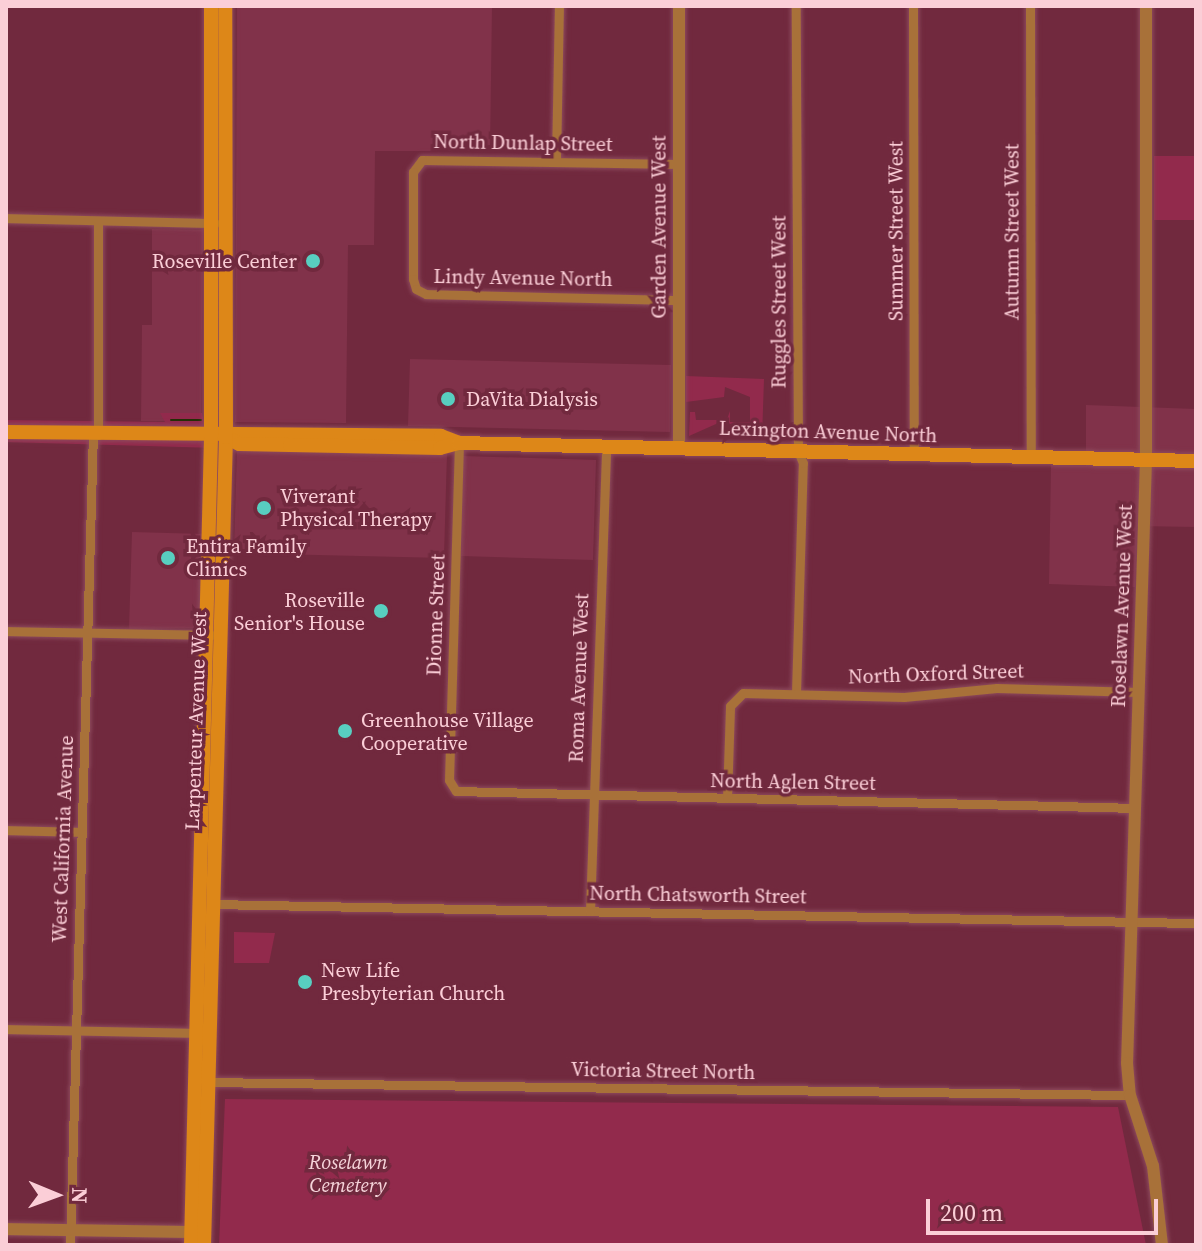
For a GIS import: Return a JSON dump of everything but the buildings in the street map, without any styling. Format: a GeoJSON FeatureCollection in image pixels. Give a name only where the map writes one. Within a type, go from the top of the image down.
{"type":"FeatureCollection","features":[{"type":"Feature","properties":{"kind":"main road","name":"Larpenteur Avenue West"},"geometry":{"type":"LineString","coordinates":[[197,1239],[218,437],[218,222],[211,6]]}},
{"type":"Feature","properties":{"kind":"main road","name":"Larpenteur Avenue West"},"geometry":{"type":"LineString","coordinates":[[218,222],[225,6]]}},
{"type":"Feature","properties":{"kind":"main road","name":"Lexington Avenue North"},"geometry":{"type":"LineString","coordinates":[[6,432],[218,437],[239,433],[426,435],[459,443],[1196,461]]}},
{"type":"Feature","properties":{"kind":"main road","name":"Larpenteur Avenue West"},"geometry":{"type":"LineString","coordinates":[[200,1082],[196,1033],[204,903]]}},
{"type":"Feature","properties":{"kind":"street"},"geometry":{"type":"LineString","coordinates":[[556,160],[559,6]]}},
{"type":"Feature","properties":{"kind":"street","name":"Garden Avenue West"},"geometry":{"type":"LineString","coordinates":[[679,6],[679,448]]}},
{"type":"Feature","properties":{"kind":"street","name":"Ruggles Street West"},"geometry":{"type":"LineString","coordinates":[[796,6],[798,451],[803,463],[796,693]]}},
{"type":"Feature","properties":{"kind":"street","name":"Summer Street West"},"geometry":{"type":"LineString","coordinates":[[913,6],[914,455]]}},
{"type":"Feature","properties":{"kind":"street","name":"Autumn Street West"},"geometry":{"type":"LineString","coordinates":[[1030,6],[1031,458]]}},
{"type":"Feature","properties":{"kind":"street","name":"Roselawn Avenue West"},"geometry":{"type":"LineString","coordinates":[[1146,6],[1146,460],[1130,1095],[1148,1146],[1162,1245]]}},
{"type":"Feature","properties":{"kind":"street","name":"North Dunlap Street"},"geometry":{"type":"LineString","coordinates":[[416,289],[417,163],[556,160],[679,164]]}},
{"type":"Feature","properties":{"kind":"street"},"geometry":{"type":"LineString","coordinates":[[6,218],[218,222]]}},
{"type":"Feature","properties":{"kind":"street","name":"West California Avenue"},"geometry":{"type":"LineString","coordinates":[[70,1245],[95,434],[98,221]]}},
{"type":"Feature","properties":{"kind":"street","name":"Lindy Avenue North"},"geometry":{"type":"LineString","coordinates":[[416,289],[426,294],[679,300]]}},
{"type":"Feature","properties":{"kind":"street","name":"Dionne Street"},"geometry":{"type":"LineString","coordinates":[[452,788],[459,443]]}},
{"type":"Feature","properties":{"kind":"street","name":"Roma Avenue West"},"geometry":{"type":"LineString","coordinates":[[590,911],[606,446]]}},
{"type":"Feature","properties":{"kind":"street"},"geometry":{"type":"LineString","coordinates":[[6,631],[213,636]]}},
{"type":"Feature","properties":{"kind":"street","name":"North Oxford Street"},"geometry":{"type":"LineString","coordinates":[[727,798],[730,706],[734,698],[796,693],[904,697],[997,688],[1139,692]]}},
{"type":"Feature","properties":{"kind":"street","name":"North Aglen Street"},"geometry":{"type":"LineString","coordinates":[[452,788],[461,792],[1135,808]]}},
{"type":"Feature","properties":{"kind":"street"},"geometry":{"type":"LineString","coordinates":[[6,830],[81,832]]}},
{"type":"Feature","properties":{"kind":"street","name":"North Chatsworth Street"},"geometry":{"type":"LineString","coordinates":[[204,903],[1196,923]]}},
{"type":"Feature","properties":{"kind":"street"},"geometry":{"type":"LineString","coordinates":[[6,1029],[196,1033]]}},
{"type":"Feature","properties":{"kind":"street","name":"Victoria Street North"},"geometry":{"type":"LineString","coordinates":[[200,1082],[1130,1095]]}},
{"type":"Feature","properties":{"kind":"street"},"geometry":{"type":"LineString","coordinates":[[6,1229],[197,1239]]}},
{"type":"Feature","properties":{"kind":"shaded area"},"geometry":{"type":"Polygon","coordinates":[[[237,6],[492,6],[490,151],[375,151],[374,245],[348,245],[346,423],[235,422],[237,6]]]}},
{"type":"Feature","properties":{"kind":"shaded area"},"geometry":{"type":"Polygon","coordinates":[[[152,229],[203,230],[201,422],[141,421],[142,325],[152,325],[152,229]]]}},
{"type":"Feature","properties":{"kind":"shaded area"},"geometry":{"type":"Polygon","coordinates":[[[410,359],[671,365],[670,432],[408,426],[410,359]]]}},
{"type":"Feature","properties":{"kind":"shaded area"},"geometry":{"type":"Polygon","coordinates":[[[1086,405],[1196,409],[1196,527],[1137,526],[1135,587],[1049,584],[1051,465],[1086,466],[1086,405]]]}},
{"type":"Feature","properties":{"kind":"shaded area"},"geometry":{"type":"Polygon","coordinates":[[[237,451],[447,454],[444,558],[234,553],[237,451]]]}},
{"type":"Feature","properties":{"kind":"shaded area"},"geometry":{"type":"Polygon","coordinates":[[[463,456],[596,460],[593,560],[461,556],[463,456]]]}},
{"type":"Feature","properties":{"kind":"shaded area"},"geometry":{"type":"Polygon","coordinates":[[[132,532],[205,534],[201,624],[196,628],[129,629],[132,532]]]}},
{"type":"Feature","properties":{"kind":"green space"},"geometry":{"type":"Polygon","coordinates":[[[1154,156],[1196,156],[1196,220],[1154,220],[1154,156]]]}},
{"type":"Feature","properties":{"kind":"green space"},"geometry":{"type":"Polygon","coordinates":[[[686,376],[764,379],[762,438],[726,422],[730,411],[730,422],[750,422],[750,397],[725,387],[724,397],[686,402],[686,376]]]}},
{"type":"Feature","properties":{"kind":"green space"},"geometry":{"type":"Polygon","coordinates":[[[690,412],[695,412],[696,420],[725,420],[689,436],[690,412]]]}},
{"type":"Feature","properties":{"kind":"green space"},"geometry":{"type":"Polygon","coordinates":[[[160,413],[202,413],[204,422],[218,423],[217,448],[6,442],[6,420],[165,422],[160,413]]]}},
{"type":"Feature","properties":{"kind":"green space"},"geometry":{"type":"Polygon","coordinates":[[[234,932],[275,933],[269,963],[234,963],[234,932]]]}},
{"type":"Feature","properties":{"kind":"green space","name":"Roselawn Cemetery"},"geometry":{"type":"Polygon","coordinates":[[[225,1099],[1118,1107],[1146,1245],[219,1245],[225,1099]]]}},
{"type":"Feature","properties":{"kind":"waterway"},"geometry":{"type":"LineString","coordinates":[[171,420],[201,420]]}},
{"type":"Feature","properties":{"kind":"place","name":"Roseville Center"},"geometry":{"type":"Point","coordinates":[313,261]}},
{"type":"Feature","properties":{"kind":"place","name":"DaVita Dialysis"},"geometry":{"type":"Point","coordinates":[448,399]}},
{"type":"Feature","properties":{"kind":"place","name":"Viverant Physical Therapy"},"geometry":{"type":"Point","coordinates":[264,508]}},
{"type":"Feature","properties":{"kind":"place","name":"Entira Family Clinics"},"geometry":{"type":"Point","coordinates":[168,558]}},
{"type":"Feature","properties":{"kind":"place","name":"Roseville Senior's House"},"geometry":{"type":"Point","coordinates":[381,611]}},
{"type":"Feature","properties":{"kind":"place","name":"Greenhouse Village Cooperative"},"geometry":{"type":"Point","coordinates":[345,731]}},
{"type":"Feature","properties":{"kind":"place","name":"New Life Presbyterian Church"},"geometry":{"type":"Point","coordinates":[305,982]}}]}
